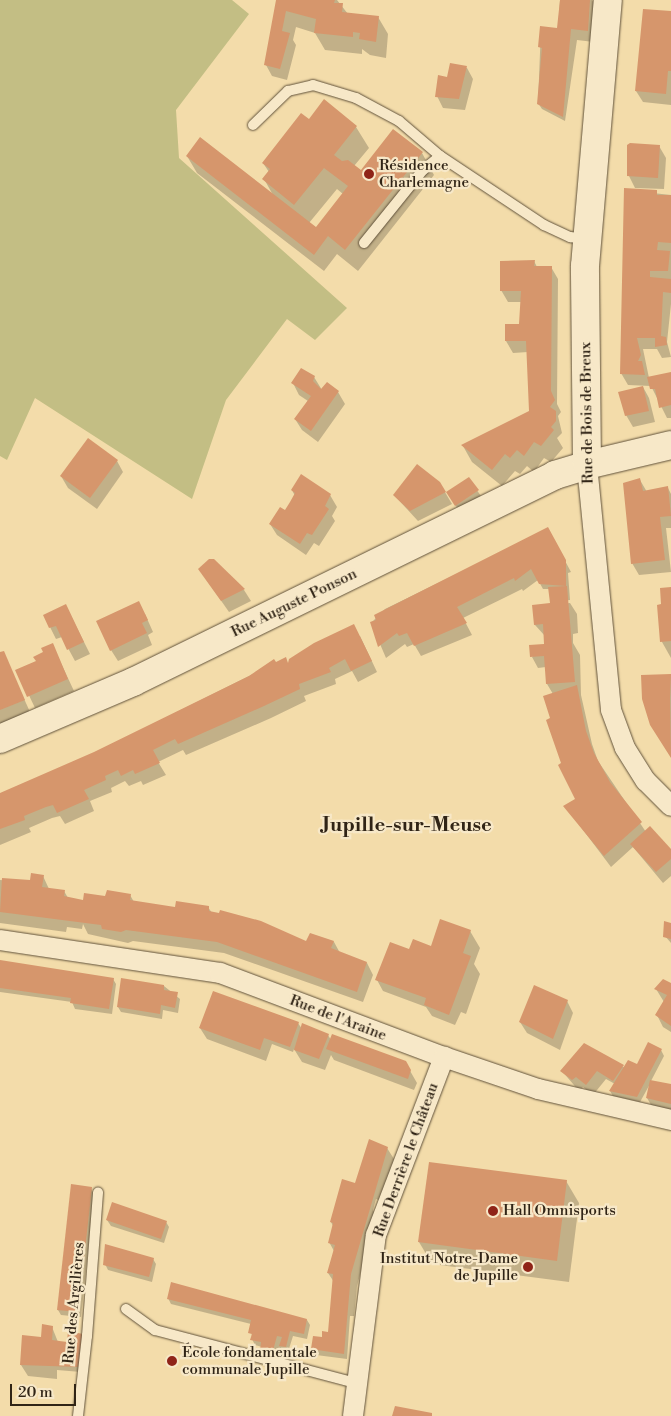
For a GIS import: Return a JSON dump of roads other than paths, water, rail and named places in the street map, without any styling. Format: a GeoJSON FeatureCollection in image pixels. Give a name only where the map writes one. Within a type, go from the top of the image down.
{"type":"FeatureCollection","features":[{"type":"Feature","properties":{"kind":"street","name":"Rue de Bois de Breux"},"geometry":{"type":"LineString","coordinates":[[608,0],[586,239],[587,465],[611,710],[625,748],[646,781],[671,806]]}},
{"type":"Feature","properties":{"kind":"street","name":"Rue Auguste Ponson"},"geometry":{"type":"LineString","coordinates":[[0,739],[133,682],[555,476],[587,465],[671,445]]}},
{"type":"Feature","properties":{"kind":"street","name":"Rue de l'Araine"},"geometry":{"type":"LineString","coordinates":[[0,940],[220,973],[444,1058],[538,1089],[671,1120]]}},
{"type":"Feature","properties":{"kind":"street","name":"Rue Derrière le Château"},"geometry":{"type":"LineString","coordinates":[[353,1416],[376,1235],[444,1058]]}},
{"type":"Feature","properties":{"kind":"lane"},"geometry":{"type":"LineString","coordinates":[[253,126],[288,91],[313,85],[356,98],[399,121],[440,156],[544,225],[570,237],[586,239]]}},
{"type":"Feature","properties":{"kind":"lane"},"geometry":{"type":"LineString","coordinates":[[364,243],[423,170],[440,156]]}},
{"type":"Feature","properties":{"kind":"lane","name":"Rue des Argilières"},"geometry":{"type":"LineString","coordinates":[[78,1416],[87,1336],[98,1192]]}},
{"type":"Feature","properties":{"kind":"lane"},"geometry":{"type":"LineString","coordinates":[[126,1309],[155,1330],[356,1383]]}},
{"type":"Feature","properties":{"kind":"place","name":"Résidence Charlemagne"},"geometry":{"type":"Point","coordinates":[369,174]}},
{"type":"Feature","properties":{"kind":"place","name":"Hall Omnisports"},"geometry":{"type":"Point","coordinates":[493,1211]}},
{"type":"Feature","properties":{"kind":"place","name":"Institut Notre-Dame de Jupille"},"geometry":{"type":"Point","coordinates":[528,1267]}},
{"type":"Feature","properties":{"kind":"place","name":"École fondamentale communale Jupille"},"geometry":{"type":"Point","coordinates":[172,1361]}},
{"type":"Feature","properties":{"kind":"district","name":"Jupille-sur-Meuse"},"geometry":{"type":"Point","coordinates":[407,825]}}]}
